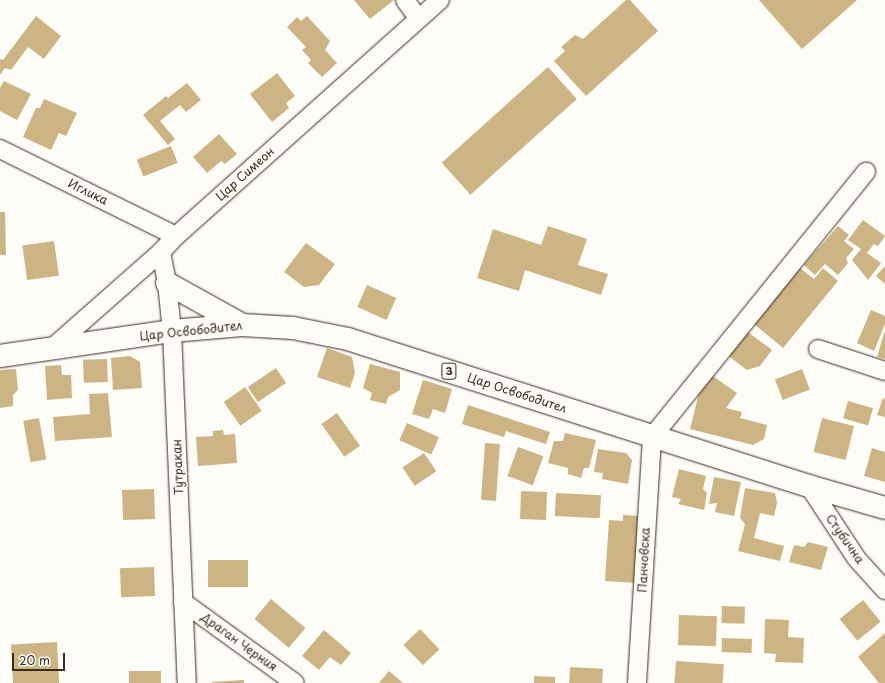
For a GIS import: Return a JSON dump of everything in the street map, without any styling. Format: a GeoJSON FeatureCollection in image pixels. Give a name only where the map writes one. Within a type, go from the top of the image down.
{"type":"FeatureCollection","features":[{"type":"Feature","properties":{"kind":"main road"},"geometry":{"type":"LineString","coordinates":[[167,283],[242,325]]}},
{"type":"Feature","properties":{"kind":"main road","name":"Цар Освободител"},"geometry":{"type":"LineString","coordinates":[[0,356],[172,331],[242,325],[293,328],[348,339],[809,486],[885,508]]}},
{"type":"Feature","properties":{"kind":"street"},"geometry":{"type":"LineString","coordinates":[[405,0],[418,18]]}},
{"type":"Feature","properties":{"kind":"street","name":"Цар Симеон"},"geometry":{"type":"LineString","coordinates":[[51,349],[161,252],[176,236],[418,18],[440,0]]}},
{"type":"Feature","properties":{"kind":"street","name":"Иглика"},"geometry":{"type":"LineString","coordinates":[[0,148],[176,236]]}},
{"type":"Feature","properties":{"kind":"street"},"geometry":{"type":"LineString","coordinates":[[652,436],[866,172]]}},
{"type":"Feature","properties":{"kind":"street","name":"Тутракан"},"geometry":{"type":"LineString","coordinates":[[161,252],[167,283],[172,331],[187,683]]}},
{"type":"Feature","properties":{"kind":"street"},"geometry":{"type":"LineString","coordinates":[[818,349],[885,371]]}},
{"type":"Feature","properties":{"kind":"street","name":"Панчовска"},"geometry":{"type":"LineString","coordinates":[[637,683],[652,436]]}},
{"type":"Feature","properties":{"kind":"street","name":"Стубична"},"geometry":{"type":"LineString","coordinates":[[809,486],[857,559],[885,590]]}},
{"type":"Feature","properties":{"kind":"street","name":"Драган Черния"},"geometry":{"type":"LineString","coordinates":[[183,602],[294,683]]}},
{"type":"Feature","properties":{"kind":"building"},"geometry":{"type":"Polygon","coordinates":[[[354,0],[394,0],[370,19],[354,0]]]}},
{"type":"Feature","properties":{"kind":"building"},"geometry":{"type":"Polygon","coordinates":[[[626,0],[630,0],[658,31],[586,96],[554,61],[565,51],[561,47],[575,35],[583,39],[626,0]]]}},
{"type":"Feature","properties":{"kind":"building"},"geometry":{"type":"Polygon","coordinates":[[[759,0],[857,0],[802,49],[759,0]]]}},
{"type":"Feature","properties":{"kind":"building"},"geometry":{"type":"Polygon","coordinates":[[[36,16],[61,36],[44,59],[28,47],[11,70],[5,68],[0,75],[0,59],[3,60],[36,16]]]}},
{"type":"Feature","properties":{"kind":"building"},"geometry":{"type":"Polygon","coordinates":[[[307,16],[330,41],[325,50],[337,63],[322,77],[308,63],[311,60],[302,50],[306,47],[287,27],[297,17],[301,21],[307,16]]]}},
{"type":"Feature","properties":{"kind":"building"},"geometry":{"type":"Polygon","coordinates":[[[548,67],[577,99],[471,195],[442,163],[548,67]]]}},
{"type":"Feature","properties":{"kind":"building"},"geometry":{"type":"Polygon","coordinates":[[[277,73],[295,96],[286,103],[289,108],[272,122],[250,94],[277,73]]]}},
{"type":"Feature","properties":{"kind":"building"},"geometry":{"type":"Polygon","coordinates":[[[4,81],[31,94],[17,120],[0,111],[0,88],[4,81]]]}},
{"type":"Feature","properties":{"kind":"building"},"geometry":{"type":"Polygon","coordinates":[[[187,83],[201,100],[186,112],[180,105],[160,121],[175,139],[168,145],[143,115],[166,96],[168,98],[187,83]]]}},
{"type":"Feature","properties":{"kind":"building"},"geometry":{"type":"Polygon","coordinates":[[[44,99],[77,113],[66,136],[59,133],[51,150],[23,137],[36,108],[40,108],[44,99]]]}},
{"type":"Feature","properties":{"kind":"building"},"geometry":{"type":"Polygon","coordinates":[[[219,134],[237,154],[225,164],[221,161],[207,173],[193,157],[219,134]]]}},
{"type":"Feature","properties":{"kind":"building"},"geometry":{"type":"Polygon","coordinates":[[[171,146],[178,163],[143,177],[137,160],[171,146]]]}},
{"type":"Feature","properties":{"kind":"building"},"geometry":{"type":"Polygon","coordinates":[[[0,212],[5,212],[6,255],[0,255],[0,212]]]}},
{"type":"Feature","properties":{"kind":"building"},"geometry":{"type":"Polygon","coordinates":[[[863,220],[885,236],[878,246],[874,244],[867,253],[881,263],[868,280],[852,260],[861,249],[848,240],[863,220]]]}},
{"type":"Feature","properties":{"kind":"building"},"geometry":{"type":"Polygon","coordinates":[[[548,226],[587,239],[578,265],[608,274],[601,295],[525,270],[519,291],[477,278],[493,229],[541,245],[548,226]]]}},
{"type":"Feature","properties":{"kind":"building"},"geometry":{"type":"Polygon","coordinates":[[[838,226],[849,235],[844,241],[854,249],[846,258],[848,263],[838,275],[825,264],[815,275],[804,265],[838,226]]]}},
{"type":"Feature","properties":{"kind":"building"},"geometry":{"type":"Polygon","coordinates":[[[54,241],[59,276],[27,280],[22,245],[54,241]]]}},
{"type":"Feature","properties":{"kind":"building"},"geometry":{"type":"Polygon","coordinates":[[[306,243],[335,264],[319,285],[304,287],[284,272],[306,243]]]}},
{"type":"Feature","properties":{"kind":"building"},"geometry":{"type":"Polygon","coordinates":[[[885,266],[885,284],[876,276],[885,266]]]}},
{"type":"Feature","properties":{"kind":"building"},"geometry":{"type":"Polygon","coordinates":[[[800,268],[814,279],[823,268],[838,281],[783,348],[754,324],[800,268]]]}},
{"type":"Feature","properties":{"kind":"building"},"geometry":{"type":"Polygon","coordinates":[[[367,285],[396,298],[386,320],[357,307],[367,285]]]}},
{"type":"Feature","properties":{"kind":"building"},"geometry":{"type":"Polygon","coordinates":[[[871,310],[885,316],[885,324],[874,351],[857,343],[871,310]]]}},
{"type":"Feature","properties":{"kind":"building"},"geometry":{"type":"Polygon","coordinates":[[[745,330],[772,350],[760,366],[747,370],[726,354],[745,330]]]}},
{"type":"Feature","properties":{"kind":"building"},"geometry":{"type":"Polygon","coordinates":[[[885,330],[885,359],[877,357],[885,330]]]}},
{"type":"Feature","properties":{"kind":"building"},"geometry":{"type":"Polygon","coordinates":[[[327,348],[352,357],[355,373],[350,388],[317,377],[327,348]]]}},
{"type":"Feature","properties":{"kind":"building"},"geometry":{"type":"Polygon","coordinates":[[[130,356],[140,362],[142,388],[113,390],[111,358],[130,356]]]}},
{"type":"Feature","properties":{"kind":"building"},"geometry":{"type":"Polygon","coordinates":[[[107,359],[108,382],[84,383],[83,360],[107,359]]]}},
{"type":"Feature","properties":{"kind":"building"},"geometry":{"type":"Polygon","coordinates":[[[370,364],[400,372],[400,390],[388,397],[386,404],[370,400],[372,393],[363,388],[370,364]]]}},
{"type":"Feature","properties":{"kind":"building"},"geometry":{"type":"Polygon","coordinates":[[[61,365],[62,375],[71,375],[72,398],[47,400],[45,366],[61,365]]]}},
{"type":"Feature","properties":{"kind":"building"},"geometry":{"type":"Polygon","coordinates":[[[276,368],[286,383],[258,402],[248,387],[276,368]]]}},
{"type":"Feature","properties":{"kind":"building"},"geometry":{"type":"Polygon","coordinates":[[[16,369],[18,390],[13,395],[13,406],[0,408],[0,370],[16,369]]]}},
{"type":"Feature","properties":{"kind":"building"},"geometry":{"type":"Polygon","coordinates":[[[802,369],[810,390],[783,400],[775,379],[802,369]]]}},
{"type":"Feature","properties":{"kind":"building"},"geometry":{"type":"Polygon","coordinates":[[[710,374],[737,393],[726,408],[742,412],[740,418],[767,425],[764,439],[753,445],[690,429],[700,389],[710,374]]]}},
{"type":"Feature","properties":{"kind":"building"},"geometry":{"type":"Polygon","coordinates":[[[423,380],[452,389],[445,413],[433,409],[429,419],[412,414],[423,380]]]}},
{"type":"Feature","properties":{"kind":"building"},"geometry":{"type":"Polygon","coordinates":[[[245,387],[262,411],[240,426],[224,402],[245,387]]]}},
{"type":"Feature","properties":{"kind":"building"},"geometry":{"type":"Polygon","coordinates":[[[108,393],[112,437],[55,441],[53,417],[90,414],[89,394],[108,393]]]}},
{"type":"Feature","properties":{"kind":"building"},"geometry":{"type":"Polygon","coordinates":[[[883,398],[885,399],[885,417],[877,415],[883,398]]]}},
{"type":"Feature","properties":{"kind":"building"},"geometry":{"type":"Polygon","coordinates":[[[848,401],[873,408],[868,425],[843,418],[848,401]]]}},
{"type":"Feature","properties":{"kind":"building"},"geometry":{"type":"Polygon","coordinates":[[[468,405],[550,432],[546,444],[506,431],[504,437],[462,424],[468,405]]]}},
{"type":"Feature","properties":{"kind":"building"},"geometry":{"type":"Polygon","coordinates":[[[337,413],[360,446],[344,457],[321,424],[337,413]]]}},
{"type":"Feature","properties":{"kind":"building"},"geometry":{"type":"Polygon","coordinates":[[[39,418],[46,459],[31,462],[23,421],[39,418]]]}},
{"type":"Feature","properties":{"kind":"building"},"geometry":{"type":"Polygon","coordinates":[[[822,418],[854,426],[846,460],[814,452],[822,418]]]}},
{"type":"Feature","properties":{"kind":"building"},"geometry":{"type":"Polygon","coordinates":[[[407,423],[439,437],[431,455],[399,440],[407,423]]]}},
{"type":"Feature","properties":{"kind":"building"},"geometry":{"type":"Polygon","coordinates":[[[223,430],[224,435],[235,434],[237,463],[198,466],[196,437],[213,436],[213,431],[223,430]]]}},
{"type":"Feature","properties":{"kind":"building"},"geometry":{"type":"Polygon","coordinates":[[[565,433],[596,440],[589,468],[584,468],[581,478],[568,474],[568,468],[548,463],[554,441],[563,441],[565,433]]]}},
{"type":"Feature","properties":{"kind":"building"},"geometry":{"type":"Polygon","coordinates":[[[485,443],[500,444],[496,501],[481,500],[485,443]]]}},
{"type":"Feature","properties":{"kind":"building"},"geometry":{"type":"Polygon","coordinates":[[[518,447],[543,456],[533,485],[507,476],[518,447]]]}},
{"type":"Feature","properties":{"kind":"building"},"geometry":{"type":"Polygon","coordinates":[[[872,448],[885,452],[885,482],[864,476],[872,448]]]}},
{"type":"Feature","properties":{"kind":"building"},"geometry":{"type":"Polygon","coordinates":[[[598,449],[626,453],[632,460],[628,484],[602,479],[603,473],[594,472],[598,449]]]}},
{"type":"Feature","properties":{"kind":"building"},"geometry":{"type":"Polygon","coordinates":[[[424,453],[436,471],[415,486],[402,468],[424,453]]]}},
{"type":"Feature","properties":{"kind":"building"},"geometry":{"type":"Polygon","coordinates":[[[679,469],[706,476],[703,489],[707,493],[704,510],[678,504],[681,499],[672,497],[679,469]]]}},
{"type":"Feature","properties":{"kind":"building"},"geometry":{"type":"Polygon","coordinates":[[[714,477],[741,482],[734,516],[715,512],[717,503],[709,504],[714,477]]]}},
{"type":"Feature","properties":{"kind":"building"},"geometry":{"type":"Polygon","coordinates":[[[745,488],[775,493],[777,503],[774,516],[760,513],[754,538],[784,546],[780,561],[738,551],[745,524],[740,518],[745,488]]]}},
{"type":"Feature","properties":{"kind":"building"},"geometry":{"type":"Polygon","coordinates":[[[154,489],[155,519],[123,520],[122,490],[154,489]]]}},
{"type":"Feature","properties":{"kind":"building"},"geometry":{"type":"Polygon","coordinates":[[[521,491],[547,492],[546,520],[520,519],[521,491]]]}},
{"type":"Feature","properties":{"kind":"building"},"geometry":{"type":"Polygon","coordinates":[[[556,493],[601,495],[600,518],[555,516],[556,493]]]}},
{"type":"Feature","properties":{"kind":"building"},"geometry":{"type":"Polygon","coordinates":[[[623,515],[641,516],[636,583],[605,581],[609,520],[623,521],[623,515]]]}},
{"type":"Feature","properties":{"kind":"building"},"geometry":{"type":"Polygon","coordinates":[[[808,542],[828,547],[821,570],[789,562],[794,545],[804,547],[808,542]]]}},
{"type":"Feature","properties":{"kind":"building"},"geometry":{"type":"Polygon","coordinates":[[[208,560],[248,560],[248,587],[208,587],[208,560]]]}},
{"type":"Feature","properties":{"kind":"building"},"geometry":{"type":"Polygon","coordinates":[[[154,567],[155,596],[121,597],[120,568],[154,567]]]}},
{"type":"Feature","properties":{"kind":"building"},"geometry":{"type":"Polygon","coordinates":[[[271,599],[305,628],[289,648],[254,619],[271,599]]]}},
{"type":"Feature","properties":{"kind":"building"},"geometry":{"type":"Polygon","coordinates":[[[863,600],[881,622],[857,641],[840,619],[863,600]]]}},
{"type":"Feature","properties":{"kind":"building"},"geometry":{"type":"Polygon","coordinates":[[[722,606],[745,607],[744,624],[721,623],[722,606]]]}},
{"type":"Feature","properties":{"kind":"building"},"geometry":{"type":"Polygon","coordinates":[[[679,615],[717,616],[716,646],[678,645],[679,615]]]}},
{"type":"Feature","properties":{"kind":"building"},"geometry":{"type":"Polygon","coordinates":[[[765,619],[789,620],[788,637],[804,638],[803,663],[775,662],[776,654],[764,653],[765,619]]]}},
{"type":"Feature","properties":{"kind":"building"},"geometry":{"type":"Polygon","coordinates":[[[420,629],[439,649],[423,665],[403,645],[420,629]]]}},
{"type":"Feature","properties":{"kind":"building"},"geometry":{"type":"Polygon","coordinates":[[[324,630],[351,653],[341,665],[330,657],[319,670],[302,656],[324,630]]]}},
{"type":"Feature","properties":{"kind":"building"},"geometry":{"type":"Polygon","coordinates":[[[885,633],[885,683],[879,683],[858,657],[885,633]]]}},
{"type":"Feature","properties":{"kind":"building"},"geometry":{"type":"Polygon","coordinates":[[[722,638],[752,639],[751,653],[722,652],[722,638]]]}},
{"type":"Feature","properties":{"kind":"building"},"geometry":{"type":"Polygon","coordinates":[[[57,642],[59,683],[13,683],[11,644],[57,642]]]}},
{"type":"Feature","properties":{"kind":"building"},"geometry":{"type":"Polygon","coordinates":[[[676,661],[724,664],[723,683],[674,683],[676,661]]]}},
{"type":"Feature","properties":{"kind":"building"},"geometry":{"type":"Polygon","coordinates":[[[570,667],[603,669],[602,683],[569,683],[570,667]]]}},
{"type":"Feature","properties":{"kind":"building"},"geometry":{"type":"Polygon","coordinates":[[[129,671],[161,671],[161,683],[129,683],[129,671]]]}},
{"type":"Feature","properties":{"kind":"building"},"geometry":{"type":"Polygon","coordinates":[[[389,671],[403,683],[379,683],[389,671]]]}},
{"type":"Feature","properties":{"kind":"building"},"geometry":{"type":"Polygon","coordinates":[[[534,676],[555,677],[555,683],[534,683],[534,676]]]}},
{"type":"Feature","properties":{"kind":"building"},"geometry":{"type":"Polygon","coordinates":[[[244,680],[244,683],[212,683],[212,682],[244,680]]]}}]}
